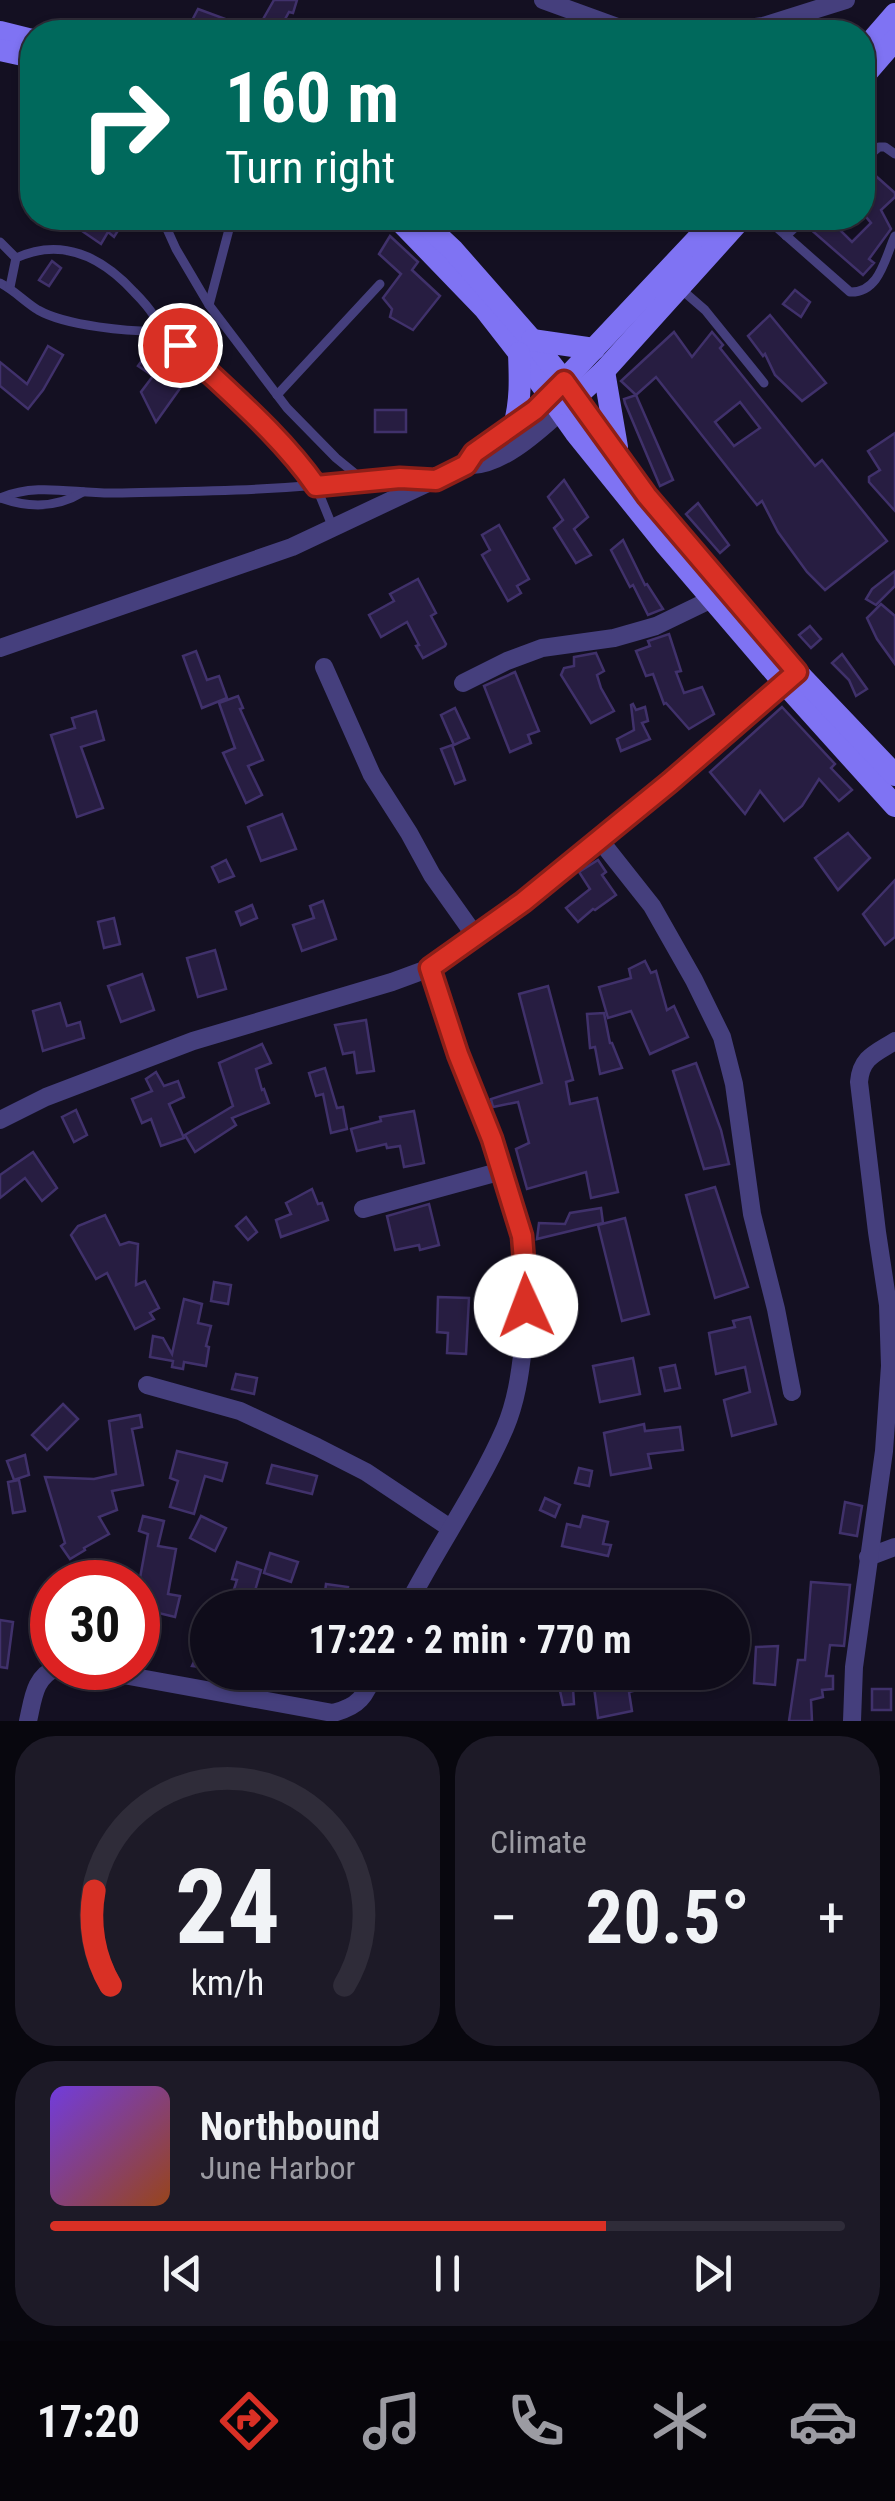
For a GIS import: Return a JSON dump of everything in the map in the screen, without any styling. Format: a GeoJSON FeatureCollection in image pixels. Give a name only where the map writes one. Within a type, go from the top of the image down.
{"type":"FeatureCollection","features":[{"type":"Feature","properties":{"kind":"main road"},"geometry":{"type":"LineString","coordinates":[[875,37],[895,14]]}},
{"type":"Feature","properties":{"kind":"main road"},"geometry":{"type":"LineString","coordinates":[[875,63],[895,40]]}},
{"type":"Feature","properties":{"kind":"main road"},"geometry":{"type":"LineString","coordinates":[[409,230],[526,346],[599,360]]}},
{"type":"Feature","properties":{"kind":"main road"},"geometry":{"type":"LineString","coordinates":[[432,230],[453,250],[563,396],[620,489],[712,599],[895,775]]}},
{"type":"Feature","properties":{"kind":"main road"},"geometry":{"type":"LineString","coordinates":[[599,360],[706,230]]}},
{"type":"Feature","properties":{"kind":"main road"},"geometry":{"type":"LineString","coordinates":[[563,396],[680,288],[731,230]]}},
{"type":"Feature","properties":{"kind":"main road"},"geometry":{"type":"LineString","coordinates":[[514,426],[526,346]]}},
{"type":"Feature","properties":{"kind":"main road"},"geometry":{"type":"LineString","coordinates":[[599,360],[619,456]]}},
{"type":"Feature","properties":{"kind":"main road"},"geometry":{"type":"LineString","coordinates":[[563,396],[619,456],[895,806]]}},
{"type":"Feature","properties":{"kind":"street"},"geometry":{"type":"LineString","coordinates":[[543,0],[594,8]]}},
{"type":"Feature","properties":{"kind":"street"},"geometry":{"type":"LineString","coordinates":[[782,20],[846,0]]}},
{"type":"Feature","properties":{"kind":"street"},"geometry":{"type":"LineString","coordinates":[[466,465],[474,453],[535,410],[563,396]]}},
{"type":"Feature","properties":{"kind":"street"},"geometry":{"type":"LineString","coordinates":[[0,648],[292,547],[466,465],[480,465],[539,432],[563,396]]}},
{"type":"Feature","properties":{"kind":"street"},"geometry":{"type":"LineString","coordinates":[[463,684],[542,648],[614,638],[656,626],[712,599]]}},
{"type":"Feature","properties":{"kind":"street"},"geometry":{"type":"LineString","coordinates":[[324,667],[372,775],[440,889],[476,936]]}},
{"type":"Feature","properties":{"kind":"street"},"geometry":{"type":"LineString","coordinates":[[0,1120],[46,1097],[194,1040],[430,968],[523,902],[791,678]]}},
{"type":"Feature","properties":{"kind":"street"},"geometry":{"type":"LineString","coordinates":[[599,839],[652,906],[722,1037],[734,1084],[752,1214],[792,1392]]}},
{"type":"Feature","properties":{"kind":"street"},"geometry":{"type":"LineString","coordinates":[[415,1590],[506,1425],[520,1380],[526,1286],[522,1236],[492,1139],[430,968]]}},
{"type":"Feature","properties":{"kind":"street"},"geometry":{"type":"LineString","coordinates":[[852,1721],[854,1667],[884,1451],[890,1366],[888,1305],[876,1232],[860,1068],[868,1058],[895,1041]]}},
{"type":"Feature","properties":{"kind":"street"},"geometry":{"type":"LineString","coordinates":[[363,1208],[502,1172]]}},
{"type":"Feature","properties":{"kind":"street"},"geometry":{"type":"LineString","coordinates":[[147,1385],[240,1411],[317,1447],[366,1472],[450,1528]]}},
{"type":"Feature","properties":{"kind":"street"},"geometry":{"type":"LineString","coordinates":[[868,1558],[895,1548]]}},
{"type":"Feature","properties":{"kind":"street"},"geometry":{"type":"LineString","coordinates":[[160,1682],[190,1687]]}},
{"type":"Feature","properties":{"kind":"street"},"geometry":{"type":"LineString","coordinates":[[28,1721],[35,1690]]}},
{"type":"Feature","properties":{"kind":"street"},"geometry":{"type":"LineString","coordinates":[[206,1690],[333,1713],[351,1708],[367,1690]]}},
{"type":"Feature","properties":{"kind":"lane"},"geometry":{"type":"LineString","coordinates":[[167,230],[209,305],[287,408],[363,480]]}},
{"type":"Feature","properties":{"kind":"lane"},"geometry":{"type":"LineString","coordinates":[[209,305],[229,230]]}},
{"type":"Feature","properties":{"kind":"lane"},"geometry":{"type":"LineString","coordinates":[[779,230],[850,292],[868,288],[876,279],[895,236]]}},
{"type":"Feature","properties":{"kind":"lane"},"geometry":{"type":"LineString","coordinates":[[786,236],[792,230]]}},
{"type":"Feature","properties":{"kind":"lane"},"geometry":{"type":"LineString","coordinates":[[0,242],[16,258]]}},
{"type":"Feature","properties":{"kind":"lane"},"geometry":{"type":"LineString","coordinates":[[162,332],[135,332],[41,312],[5,285],[16,258],[32,251],[70,250],[104,264],[154,315],[162,332],[180,345],[304,469],[316,486],[333,528]]}},
{"type":"Feature","properties":{"kind":"lane"},"geometry":{"type":"LineString","coordinates":[[277,395],[380,284]]}},
{"type":"Feature","properties":{"kind":"lane"},"geometry":{"type":"LineString","coordinates":[[680,288],[705,310],[764,383]]}},
{"type":"Feature","properties":{"kind":"lane"},"geometry":{"type":"LineString","coordinates":[[0,498],[43,488],[84,492],[253,490],[363,480],[436,480]]}},
{"type":"Feature","properties":{"kind":"lane"},"geometry":{"type":"LineString","coordinates":[[0,498],[37,506],[72,499],[84,492]]}},
{"type":"Feature","properties":{"kind":"building"},"geometry":{"type":"Polygon","coordinates":[[[274,0],[297,0],[293,13],[289,12],[285,20],[263,20],[274,0]]]}},
{"type":"Feature","properties":{"kind":"building"},"geometry":{"type":"Polygon","coordinates":[[[198,9],[228,20],[192,20],[198,9]]]}},
{"type":"Feature","properties":{"kind":"building"},"geometry":{"type":"Polygon","coordinates":[[[875,175],[895,197],[881,210],[891,229],[869,259],[874,263],[863,275],[811,230],[840,230],[852,242],[864,230],[875,230],[875,175]]]}},
{"type":"Feature","properties":{"kind":"building"},"geometry":{"type":"Polygon","coordinates":[[[80,230],[118,230],[114,237],[108,232],[101,244],[80,230]]]}},
{"type":"Feature","properties":{"kind":"building"},"geometry":{"type":"Polygon","coordinates":[[[390,236],[418,262],[412,270],[440,296],[413,330],[390,317],[392,309],[383,298],[401,274],[379,254],[390,236]]]}},
{"type":"Feature","properties":{"kind":"building"},"geometry":{"type":"Polygon","coordinates":[[[52,261],[61,268],[49,286],[39,280],[52,261]]]}},
{"type":"Feature","properties":{"kind":"building"},"geometry":{"type":"Polygon","coordinates":[[[795,290],[810,302],[801,317],[783,304],[795,290]]]}},
{"type":"Feature","properties":{"kind":"building"},"geometry":{"type":"Polygon","coordinates":[[[770,315],[826,383],[802,401],[775,375],[765,354],[748,336],[770,315]]]}},
{"type":"Feature","properties":{"kind":"building"},"geometry":{"type":"Polygon","coordinates":[[[674,332],[692,357],[712,332],[723,345],[720,348],[815,466],[822,460],[887,541],[825,590],[778,532],[762,501],[757,505],[656,377],[636,395],[621,381],[674,332]],[[740,402],[715,422],[734,446],[760,428],[740,402]]]}},
{"type":"Feature","properties":{"kind":"building"},"geometry":{"type":"Polygon","coordinates":[[[48,346],[63,355],[28,409],[0,386],[0,362],[27,384],[48,346]]]}},
{"type":"Feature","properties":{"kind":"building"},"geometry":{"type":"Polygon","coordinates":[[[148,352],[186,380],[156,422],[141,392],[153,376],[138,366],[148,352]]]}},
{"type":"Feature","properties":{"kind":"building"},"geometry":{"type":"Polygon","coordinates":[[[636,395],[673,480],[660,486],[625,403],[624,399],[636,395]]]}},
{"type":"Feature","properties":{"kind":"building"},"geometry":{"type":"Polygon","coordinates":[[[375,410],[406,410],[406,432],[375,432],[375,410]]]}},
{"type":"Feature","properties":{"kind":"building"},"geometry":{"type":"Polygon","coordinates":[[[895,433],[895,511],[869,482],[869,477],[880,470],[868,451],[895,433]]]}},
{"type":"Feature","properties":{"kind":"building"},"geometry":{"type":"Polygon","coordinates":[[[564,480],[588,517],[574,529],[591,555],[576,563],[554,528],[563,520],[548,497],[564,480]]]}},
{"type":"Feature","properties":{"kind":"building"},"geometry":{"type":"Polygon","coordinates":[[[698,503],[729,545],[720,553],[686,514],[698,503]]]}},
{"type":"Feature","properties":{"kind":"building"},"geometry":{"type":"Polygon","coordinates":[[[499,525],[529,579],[517,586],[521,593],[508,601],[482,555],[490,550],[482,535],[499,525]]]}},
{"type":"Feature","properties":{"kind":"building"},"geometry":{"type":"Polygon","coordinates":[[[623,540],[645,585],[663,609],[648,615],[633,585],[630,587],[611,550],[623,540]]]}},
{"type":"Feature","properties":{"kind":"building"},"geometry":{"type":"Polygon","coordinates":[[[895,571],[895,586],[876,605],[866,599],[872,589],[895,571]]]}},
{"type":"Feature","properties":{"kind":"building"},"geometry":{"type":"Polygon","coordinates":[[[418,579],[436,613],[431,616],[446,644],[423,658],[407,622],[381,637],[369,615],[394,601],[390,594],[418,579]]]}},
{"type":"Feature","properties":{"kind":"building"},"geometry":{"type":"Polygon","coordinates":[[[881,604],[895,616],[895,664],[867,618],[881,604]]]}},
{"type":"Feature","properties":{"kind":"building"},"geometry":{"type":"Polygon","coordinates":[[[810,626],[821,639],[811,648],[799,635],[810,626]]]}},
{"type":"Feature","properties":{"kind":"building"},"geometry":{"type":"Polygon","coordinates":[[[669,634],[684,693],[702,687],[714,714],[689,729],[664,704],[653,674],[646,676],[636,651],[650,646],[648,641],[669,634]]]}},
{"type":"Feature","properties":{"kind":"building"},"geometry":{"type":"Polygon","coordinates":[[[196,651],[207,680],[219,676],[227,698],[202,708],[183,656],[196,651]]]}},
{"type":"Feature","properties":{"kind":"building"},"geometry":{"type":"Polygon","coordinates":[[[596,653],[604,671],[597,675],[601,688],[614,711],[591,723],[561,675],[564,668],[574,666],[574,657],[596,653]]]}},
{"type":"Feature","properties":{"kind":"building"},"geometry":{"type":"Polygon","coordinates":[[[842,654],[867,689],[856,696],[849,680],[832,663],[842,654]]]}},
{"type":"Feature","properties":{"kind":"building"},"geometry":{"type":"Polygon","coordinates":[[[515,672],[539,731],[528,735],[531,743],[510,752],[484,686],[515,672]]]}},
{"type":"Feature","properties":{"kind":"building"},"geometry":{"type":"Polygon","coordinates":[[[238,696],[263,760],[248,766],[262,795],[246,803],[223,753],[235,748],[219,703],[238,696]]]}},
{"type":"Feature","properties":{"kind":"building"},"geometry":{"type":"Polygon","coordinates":[[[633,704],[636,710],[645,707],[648,721],[642,723],[650,739],[621,751],[617,739],[634,730],[633,704]]]}},
{"type":"Feature","properties":{"kind":"building"},"geometry":{"type":"Polygon","coordinates":[[[782,707],[835,764],[831,768],[852,790],[839,801],[819,779],[802,806],[784,821],[760,791],[745,814],[710,772],[782,707]]]}},
{"type":"Feature","properties":{"kind":"building"},"geometry":{"type":"Polygon","coordinates":[[[455,708],[469,738],[454,745],[441,715],[455,708]]]}},
{"type":"Feature","properties":{"kind":"building"},"geometry":{"type":"Polygon","coordinates":[[[96,711],[104,740],[81,747],[103,808],[77,817],[51,735],[75,728],[72,718],[96,711]]]}},
{"type":"Feature","properties":{"kind":"building"},"geometry":{"type":"Polygon","coordinates":[[[452,745],[465,780],[455,784],[441,749],[452,745]]]}},
{"type":"Feature","properties":{"kind":"building"},"geometry":{"type":"Polygon","coordinates":[[[282,814],[296,849],[261,861],[248,827],[282,814]]]}},
{"type":"Feature","properties":{"kind":"building"},"geometry":{"type":"Polygon","coordinates":[[[848,833],[870,858],[838,890],[815,858],[848,833]]]}},
{"type":"Feature","properties":{"kind":"building"},"geometry":{"type":"Polygon","coordinates":[[[226,860],[234,876],[219,882],[212,867],[226,860]]]}},
{"type":"Feature","properties":{"kind":"building"},"geometry":{"type":"Polygon","coordinates":[[[598,860],[606,872],[602,875],[616,895],[578,922],[566,908],[590,889],[579,872],[598,860]]]}},
{"type":"Feature","properties":{"kind":"building"},"geometry":{"type":"Polygon","coordinates":[[[895,880],[895,937],[885,945],[863,914],[895,880]]]}},
{"type":"Feature","properties":{"kind":"building"},"geometry":{"type":"Polygon","coordinates":[[[323,901],[336,939],[302,951],[293,925],[314,918],[310,906],[323,901]]]}},
{"type":"Feature","properties":{"kind":"building"},"geometry":{"type":"Polygon","coordinates":[[[252,905],[257,918],[241,925],[236,912],[252,905]]]}},
{"type":"Feature","properties":{"kind":"building"},"geometry":{"type":"Polygon","coordinates":[[[114,918],[120,944],[104,948],[98,922],[114,918]]]}},
{"type":"Feature","properties":{"kind":"building"},"geometry":{"type":"Polygon","coordinates":[[[215,950],[226,989],[198,997],[187,958],[215,950]]]}},
{"type":"Feature","properties":{"kind":"building"},"geometry":{"type":"Polygon","coordinates":[[[645,961],[651,973],[656,971],[667,1010],[674,1006],[688,1037],[650,1054],[631,1011],[608,1018],[599,987],[631,978],[629,969],[645,961]]]}},
{"type":"Feature","properties":{"kind":"building"},"geometry":{"type":"Polygon","coordinates":[[[142,974],[154,1010],[121,1022],[108,986],[142,974]]]}},
{"type":"Feature","properties":{"kind":"building"},"geometry":{"type":"Polygon","coordinates":[[[548,986],[573,1080],[566,1082],[570,1104],[597,1098],[618,1192],[591,1198],[586,1172],[527,1189],[516,1149],[529,1143],[518,1102],[493,1107],[491,1099],[542,1083],[519,994],[548,986]]]}},
{"type":"Feature","properties":{"kind":"building"},"geometry":{"type":"Polygon","coordinates":[[[60,1003],[67,1026],[80,1022],[84,1038],[43,1051],[33,1011],[60,1003]]]}},
{"type":"Feature","properties":{"kind":"building"},"geometry":{"type":"Polygon","coordinates":[[[604,1013],[610,1043],[622,1068],[600,1074],[595,1047],[590,1048],[587,1014],[604,1013]]]}},
{"type":"Feature","properties":{"kind":"building"},"geometry":{"type":"Polygon","coordinates":[[[366,1020],[374,1071],[357,1073],[354,1052],[343,1054],[335,1025],[366,1020]]]}},
{"type":"Feature","properties":{"kind":"building"},"geometry":{"type":"Polygon","coordinates":[[[262,1044],[271,1063],[256,1069],[269,1103],[232,1118],[236,1125],[195,1152],[185,1135],[233,1106],[219,1063],[262,1044]]]}},
{"type":"Feature","properties":{"kind":"building"},"geometry":{"type":"Polygon","coordinates":[[[696,1063],[729,1164],[704,1169],[673,1071],[696,1063]]]}},
{"type":"Feature","properties":{"kind":"building"},"geometry":{"type":"Polygon","coordinates":[[[325,1068],[337,1108],[343,1107],[347,1129],[331,1133],[323,1094],[316,1096],[309,1073],[325,1068]]]}},
{"type":"Feature","properties":{"kind":"building"},"geometry":{"type":"Polygon","coordinates":[[[156,1072],[164,1086],[178,1081],[184,1097],[169,1104],[184,1138],[161,1146],[151,1119],[142,1123],[132,1099],[152,1091],[146,1079],[156,1072]]]}},
{"type":"Feature","properties":{"kind":"building"},"geometry":{"type":"Polygon","coordinates":[[[76,1110],[87,1135],[74,1142],[62,1117],[76,1110]]]}},
{"type":"Feature","properties":{"kind":"building"},"geometry":{"type":"Polygon","coordinates":[[[414,1111],[424,1163],[404,1167],[400,1146],[387,1148],[386,1144],[357,1151],[351,1129],[381,1121],[380,1117],[414,1111]]]}},
{"type":"Feature","properties":{"kind":"building"},"geometry":{"type":"Polygon","coordinates":[[[33,1152],[57,1188],[42,1201],[25,1178],[0,1198],[0,1175],[33,1152]]]}},
{"type":"Feature","properties":{"kind":"building"},"geometry":{"type":"Polygon","coordinates":[[[715,1187],[748,1287],[715,1298],[686,1195],[715,1187]]]}},
{"type":"Feature","properties":{"kind":"building"},"geometry":{"type":"Polygon","coordinates":[[[312,1189],[328,1220],[281,1237],[276,1220],[291,1214],[286,1203],[312,1189]]]}},
{"type":"Feature","properties":{"kind":"building"},"geometry":{"type":"Polygon","coordinates":[[[429,1204],[439,1245],[395,1250],[387,1216],[429,1204]]]}},
{"type":"Feature","properties":{"kind":"building"},"geometry":{"type":"Polygon","coordinates":[[[601,1208],[603,1223],[537,1239],[539,1223],[565,1224],[570,1213],[601,1208]]]}},
{"type":"Feature","properties":{"kind":"building"},"geometry":{"type":"Polygon","coordinates":[[[105,1215],[120,1245],[138,1244],[136,1285],[145,1281],[159,1308],[150,1313],[154,1319],[135,1329],[107,1273],[96,1279],[71,1235],[78,1226],[105,1215]]]}},
{"type":"Feature","properties":{"kind":"building"},"geometry":{"type":"Polygon","coordinates":[[[246,1217],[257,1232],[248,1240],[236,1226],[246,1217]]]}},
{"type":"Feature","properties":{"kind":"building"},"geometry":{"type":"Polygon","coordinates":[[[625,1218],[649,1314],[622,1321],[598,1225],[625,1218]]]}},
{"type":"Feature","properties":{"kind":"building"},"geometry":{"type":"Polygon","coordinates":[[[214,1282],[231,1285],[228,1304],[211,1301],[214,1282]]]}},
{"type":"Feature","properties":{"kind":"building"},"geometry":{"type":"Polygon","coordinates":[[[560,1290],[566,1306],[554,1310],[548,1294],[560,1290]]]}},
{"type":"Feature","properties":{"kind":"building"},"geometry":{"type":"Polygon","coordinates":[[[438,1297],[469,1298],[466,1354],[447,1353],[448,1333],[437,1332],[438,1297]]]}},
{"type":"Feature","properties":{"kind":"building"},"geometry":{"type":"Polygon","coordinates":[[[184,1299],[202,1304],[198,1323],[211,1326],[206,1366],[184,1362],[183,1369],[172,1367],[173,1361],[150,1357],[153,1336],[163,1338],[172,1354],[184,1299]]]}},
{"type":"Feature","properties":{"kind":"building"},"geometry":{"type":"Polygon","coordinates":[[[750,1317],[776,1424],[732,1436],[724,1400],[750,1392],[745,1367],[716,1374],[709,1333],[735,1327],[733,1321],[750,1317]]]}},
{"type":"Feature","properties":{"kind":"building"},"geometry":{"type":"Polygon","coordinates":[[[633,1358],[640,1394],[600,1402],[593,1366],[633,1358]]]}},
{"type":"Feature","properties":{"kind":"building"},"geometry":{"type":"Polygon","coordinates":[[[675,1365],[680,1388],[665,1391],[660,1368],[675,1365]]]}},
{"type":"Feature","properties":{"kind":"building"},"geometry":{"type":"Polygon","coordinates":[[[236,1374],[257,1378],[254,1394],[232,1389],[236,1374]]]}},
{"type":"Feature","properties":{"kind":"building"},"geometry":{"type":"Polygon","coordinates":[[[63,1404],[78,1419],[47,1450],[32,1435],[63,1404]]]}},
{"type":"Feature","properties":{"kind":"building"},"geometry":{"type":"Polygon","coordinates":[[[140,1415],[142,1427],[132,1429],[143,1485],[112,1491],[117,1510],[99,1517],[109,1534],[70,1559],[61,1546],[65,1543],[45,1477],[94,1479],[116,1474],[109,1421],[140,1415]]]}},
{"type":"Feature","properties":{"kind":"building"},"geometry":{"type":"Polygon","coordinates":[[[644,1424],[645,1431],[680,1427],[683,1450],[648,1454],[651,1468],[611,1475],[604,1433],[644,1424]]]}},
{"type":"Feature","properties":{"kind":"building"},"geometry":{"type":"Polygon","coordinates":[[[177,1451],[227,1463],[222,1481],[205,1476],[194,1514],[170,1507],[178,1481],[170,1478],[177,1451]]]}},
{"type":"Feature","properties":{"kind":"building"},"geometry":{"type":"Polygon","coordinates":[[[25,1455],[29,1475],[14,1480],[7,1461],[25,1455]]]}},
{"type":"Feature","properties":{"kind":"building"},"geometry":{"type":"Polygon","coordinates":[[[272,1465],[317,1476],[312,1494],[267,1483],[272,1465]]]}},
{"type":"Feature","properties":{"kind":"building"},"geometry":{"type":"Polygon","coordinates":[[[579,1468],[592,1471],[589,1486],[575,1483],[579,1468]]]}},
{"type":"Feature","properties":{"kind":"building"},"geometry":{"type":"Polygon","coordinates":[[[19,1480],[25,1511],[13,1513],[8,1482],[19,1480]]]}},
{"type":"Feature","properties":{"kind":"building"},"geometry":{"type":"Polygon","coordinates":[[[545,1498],[560,1505],[555,1517],[540,1510],[545,1498]]]}},
{"type":"Feature","properties":{"kind":"building"},"geometry":{"type":"Polygon","coordinates":[[[845,1502],[862,1506],[857,1536],[840,1533],[845,1502]]]}},
{"type":"Feature","properties":{"kind":"building"},"geometry":{"type":"Polygon","coordinates":[[[143,1516],[164,1521],[158,1546],[176,1549],[168,1594],[180,1596],[175,1617],[160,1613],[160,1560],[143,1560],[148,1534],[139,1531],[143,1516]]]}},
{"type":"Feature","properties":{"kind":"building"},"geometry":{"type":"Polygon","coordinates":[[[201,1516],[226,1528],[215,1551],[190,1538],[201,1516]]]}},
{"type":"Feature","properties":{"kind":"building"},"geometry":{"type":"Polygon","coordinates":[[[583,1516],[608,1522],[603,1544],[611,1545],[608,1556],[562,1546],[567,1524],[580,1527],[583,1516]]]}},
{"type":"Feature","properties":{"kind":"building"},"geometry":{"type":"Polygon","coordinates":[[[270,1553],[298,1562],[291,1582],[264,1573],[270,1553]]]}},
{"type":"Feature","properties":{"kind":"building"},"geometry":{"type":"Polygon","coordinates":[[[237,1562],[261,1570],[255,1590],[234,1590],[237,1580],[232,1579],[237,1562]]]}},
{"type":"Feature","properties":{"kind":"building"},"geometry":{"type":"Polygon","coordinates":[[[811,1582],[850,1585],[844,1646],[830,1645],[826,1676],[833,1676],[833,1689],[822,1690],[823,1697],[811,1700],[812,1721],[789,1721],[798,1660],[805,1660],[811,1582]]]}},
{"type":"Feature","properties":{"kind":"building"},"geometry":{"type":"Polygon","coordinates":[[[326,1584],[348,1587],[348,1590],[325,1590],[326,1584]]]}},
{"type":"Feature","properties":{"kind":"building"},"geometry":{"type":"Polygon","coordinates":[[[0,1620],[13,1622],[7,1668],[0,1667],[0,1620]]]}},
{"type":"Feature","properties":{"kind":"building"},"geometry":{"type":"Polygon","coordinates":[[[778,1646],[775,1685],[754,1683],[756,1647],[778,1646]]]}},
{"type":"Feature","properties":{"kind":"building"},"geometry":{"type":"Polygon","coordinates":[[[872,1689],[891,1689],[891,1710],[872,1710],[872,1689]]]}},
{"type":"Feature","properties":{"kind":"building"},"geometry":{"type":"Polygon","coordinates":[[[560,1690],[573,1690],[574,1704],[563,1705],[560,1690]]]}},
{"type":"Feature","properties":{"kind":"building"},"geometry":{"type":"Polygon","coordinates":[[[594,1690],[637,1690],[629,1692],[632,1711],[598,1718],[594,1690]]]}},
{"type":"Feature","properties":{"kind":"route"},"geometry":{"type":"LineString","coordinates":[[180,345],[268,430],[316,486],[400,478],[436,480],[466,465],[474,453],[535,410],[564,381],[647,496],[797,672],[523,902],[430,968],[492,1139],[522,1236],[526,1306]]}}]}
